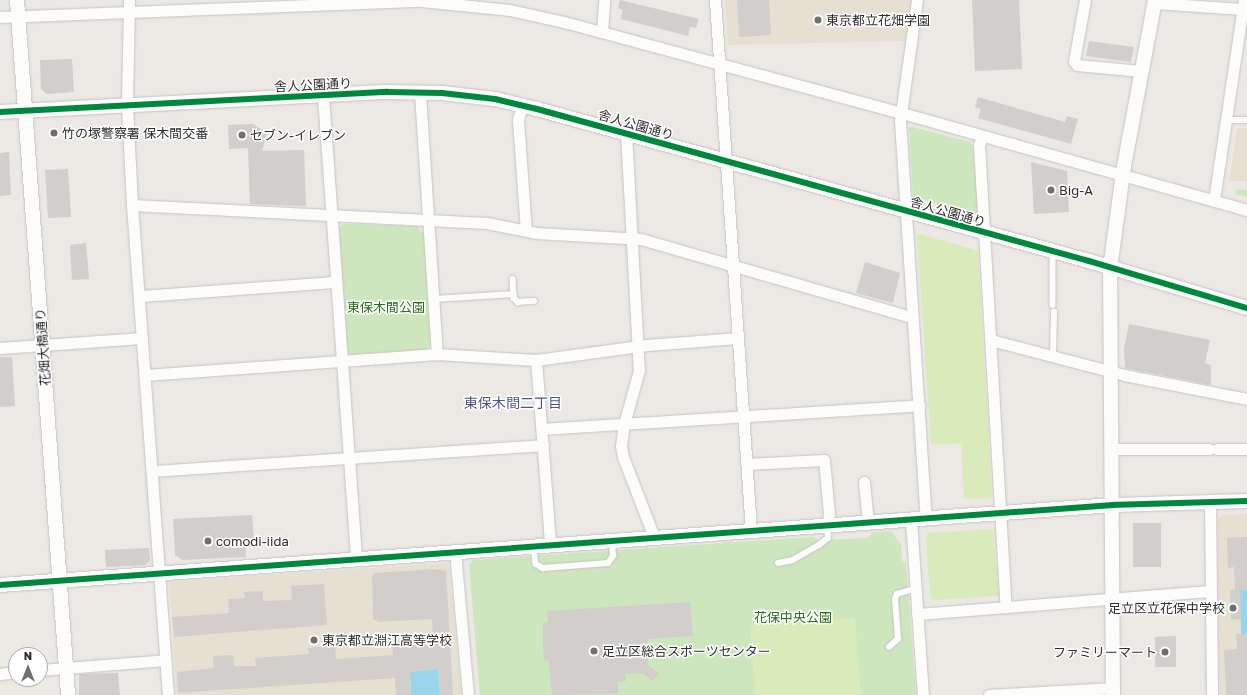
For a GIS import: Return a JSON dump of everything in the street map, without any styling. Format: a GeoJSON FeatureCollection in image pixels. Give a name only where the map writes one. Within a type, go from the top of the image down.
{"type":"FeatureCollection","features":[{"type":"Feature","properties":{"kind":"street","name":"花畑大橋通り"},"geometry":{"type":"LineString","coordinates":[[17,0],[68,695]]}},
{"type":"Feature","properties":{"kind":"street"},"geometry":{"type":"LineString","coordinates":[[0,17],[129,5],[421,0],[510,10],[602,32],[902,113],[1247,210]]}},
{"type":"Feature","properties":{"kind":"street"},"geometry":{"type":"LineString","coordinates":[[602,32],[604,0]]}},
{"type":"Feature","properties":{"kind":"street"},"geometry":{"type":"LineString","coordinates":[[715,0],[751,531]]}},
{"type":"Feature","properties":{"kind":"street"},"geometry":{"type":"LineString","coordinates":[[917,0],[900,121],[926,519]]}},
{"type":"Feature","properties":{"kind":"street"},"geometry":{"type":"LineString","coordinates":[[1085,0],[1074,61],[1077,65],[1141,71]]}},
{"type":"Feature","properties":{"kind":"street"},"geometry":{"type":"LineString","coordinates":[[989,695],[1113,691],[1113,505],[1110,269],[1123,174],[1155,2],[1243,4],[1214,200]]}},
{"type":"Feature","properties":{"kind":"street"},"geometry":{"type":"LineString","coordinates":[[129,5],[127,106],[132,205],[140,296],[168,695]]}},
{"type":"Feature","properties":{"kind":"street"},"geometry":{"type":"LineString","coordinates":[[420,93],[437,354]]}},
{"type":"Feature","properties":{"kind":"street","name":"舎人公園通り"},"geometry":{"type":"LineString","coordinates":[[0,112],[323,96],[420,93],[471,96],[522,105],[626,133],[905,212],[1053,252],[1247,308]]}},
{"type":"Feature","properties":{"kind":"street"},"geometry":{"type":"LineString","coordinates":[[323,96],[356,559]]}},
{"type":"Feature","properties":{"kind":"street"},"geometry":{"type":"LineString","coordinates":[[522,105],[518,120],[526,231]]}},
{"type":"Feature","properties":{"kind":"street"},"geometry":{"type":"LineString","coordinates":[[626,133],[631,238],[639,347],[639,370],[624,424],[621,446],[623,458],[654,537]]}},
{"type":"Feature","properties":{"kind":"street"},"geometry":{"type":"LineString","coordinates":[[982,136],[979,144],[1002,514],[1006,607]]}},
{"type":"Feature","properties":{"kind":"street"},"geometry":{"type":"LineString","coordinates":[[132,205],[487,223],[526,231],[631,238],[912,317]]}},
{"type":"Feature","properties":{"kind":"street"},"geometry":{"type":"LineString","coordinates":[[140,296],[336,282]]}},
{"type":"Feature","properties":{"kind":"street"},"geometry":{"type":"LineString","coordinates":[[0,348],[142,338]]}},
{"type":"Feature","properties":{"kind":"street"},"geometry":{"type":"LineString","coordinates":[[145,375],[437,354],[536,360],[639,347],[738,338]]}},
{"type":"Feature","properties":{"kind":"street"},"geometry":{"type":"LineString","coordinates":[[991,340],[1112,371],[1247,399]]}},
{"type":"Feature","properties":{"kind":"street"},"geometry":{"type":"LineString","coordinates":[[536,360],[550,544]]}},
{"type":"Feature","properties":{"kind":"street"},"geometry":{"type":"LineString","coordinates":[[542,429],[919,405]]}},
{"type":"Feature","properties":{"kind":"street"},"geometry":{"type":"LineString","coordinates":[[152,471],[543,445]]}},
{"type":"Feature","properties":{"kind":"street"},"geometry":{"type":"LineString","coordinates":[[1112,449],[1247,449]]}},
{"type":"Feature","properties":{"kind":"street"},"geometry":{"type":"LineString","coordinates":[[747,464],[824,460],[829,514],[827,526]]}},
{"type":"Feature","properties":{"kind":"street"},"geometry":{"type":"LineString","coordinates":[[864,482],[868,523]]}},
{"type":"Feature","properties":{"kind":"street"},"geometry":{"type":"LineString","coordinates":[[0,585],[550,544],[1002,514],[1113,505],[1247,501]]}},
{"type":"Feature","properties":{"kind":"street"},"geometry":{"type":"LineString","coordinates":[[1210,502],[1212,695]]}},
{"type":"Feature","properties":{"kind":"street"},"geometry":{"type":"LineString","coordinates":[[911,520],[923,695]]}},
{"type":"Feature","properties":{"kind":"street"},"geometry":{"type":"LineString","coordinates":[[455,552],[468,695]]}},
{"type":"Feature","properties":{"kind":"street"},"geometry":{"type":"LineString","coordinates":[[917,614],[1210,591]]}},
{"type":"Feature","properties":{"kind":"street"},"geometry":{"type":"LineString","coordinates":[[48,669],[166,660]]}},
{"type":"Feature","properties":{"kind":"lane"},"geometry":{"type":"LineString","coordinates":[[1226,120],[1247,120]]}},
{"type":"Feature","properties":{"kind":"lane"},"geometry":{"type":"LineString","coordinates":[[1053,252],[1053,356]]}},
{"type":"Feature","properties":{"kind":"lane"},"geometry":{"type":"LineString","coordinates":[[513,279],[514,294],[518,302],[534,301]]}},
{"type":"Feature","properties":{"kind":"lane"},"geometry":{"type":"LineString","coordinates":[[434,299],[514,294]]}},
{"type":"Feature","properties":{"kind":"lane"},"geometry":{"type":"LineString","coordinates":[[778,563],[793,560],[819,545],[828,538],[827,526]]}},
{"type":"Feature","properties":{"kind":"lane"},"geometry":{"type":"LineString","coordinates":[[534,546],[536,564],[543,568],[608,562],[613,556],[612,540]]}},
{"type":"Feature","properties":{"kind":"lane"},"geometry":{"type":"LineString","coordinates":[[889,647],[898,639],[895,599],[898,594],[915,589]]}},
{"type":"Feature","properties":{"kind":"shaded area","name":"東京都立花畑学園"},"geometry":{"type":"Polygon","coordinates":[[[725,0],[912,0],[906,41],[728,45],[725,0]]]}},
{"type":"Feature","properties":{"kind":"shaded area"},"geometry":{"type":"Polygon","coordinates":[[[1247,128],[1247,181],[1229,181],[1237,129],[1247,128]]]}},
{"type":"Feature","properties":{"kind":"shaded area","name":"足立区立花保中学校"},"geometry":{"type":"Polygon","coordinates":[[[1247,514],[1247,695],[1220,695],[1217,521],[1222,515],[1247,514]]]}},
{"type":"Feature","properties":{"kind":"shaded area","name":"東京都立淵江高等学校"},"geometry":{"type":"Polygon","coordinates":[[[445,563],[449,566],[461,695],[177,695],[169,585],[171,582],[445,563]]]}},
{"type":"Feature","properties":{"kind":"green space"},"geometry":{"type":"Polygon","coordinates":[[[912,127],[970,142],[973,147],[978,212],[971,215],[913,196],[909,128],[912,127]]]}},
{"type":"Feature","properties":{"kind":"green space"},"geometry":{"type":"Polygon","coordinates":[[[1237,189],[1247,190],[1247,197],[1235,194],[1237,189]]]}},
{"type":"Feature","properties":{"kind":"green space","name":"東保木間公園"},"geometry":{"type":"Polygon","coordinates":[[[343,224],[417,226],[424,235],[431,345],[426,350],[351,355],[346,351],[339,228],[343,224]]]}},
{"type":"Feature","properties":{"kind":"green space"},"geometry":{"type":"Polygon","coordinates":[[[920,234],[978,251],[992,498],[964,499],[961,443],[931,445],[917,235],[920,234]]]}},
{"type":"Feature","properties":{"kind":"green space"},"geometry":{"type":"Polygon","coordinates":[[[993,529],[999,596],[935,600],[930,598],[926,538],[928,533],[993,529]]]}},
{"type":"Feature","properties":{"kind":"green space","name":"花保中央公園"},"geometry":{"type":"Polygon","coordinates":[[[891,531],[901,545],[902,561],[906,562],[916,695],[480,695],[469,566],[473,560],[813,537],[818,540],[868,538],[873,532],[891,531]]]}},
{"type":"Feature","properties":{"kind":"green space"},"geometry":{"type":"Polygon","coordinates":[[[855,618],[861,695],[755,695],[750,625],[855,618]]]}},
{"type":"Feature","properties":{"kind":"water"},"geometry":{"type":"Polygon","coordinates":[[[1240,590],[1247,590],[1247,634],[1241,634],[1240,590]]]}},
{"type":"Feature","properties":{"kind":"water"},"geometry":{"type":"Polygon","coordinates":[[[438,669],[440,695],[411,695],[410,672],[438,669]]]}},
{"type":"Feature","properties":{"kind":"building"},"geometry":{"type":"Polygon","coordinates":[[[620,0],[699,19],[696,28],[690,27],[688,36],[621,19],[623,10],[618,8],[620,0]]]}},
{"type":"Feature","properties":{"kind":"building"},"geometry":{"type":"Polygon","coordinates":[[[737,0],[769,0],[771,35],[739,37],[737,0]]]}},
{"type":"Feature","properties":{"kind":"building"},"geometry":{"type":"Polygon","coordinates":[[[972,0],[1019,0],[1022,69],[975,71],[972,0]]]}},
{"type":"Feature","properties":{"kind":"building"},"geometry":{"type":"Polygon","coordinates":[[[1089,41],[1134,47],[1131,62],[1086,56],[1089,41]]]}},
{"type":"Feature","properties":{"kind":"building"},"geometry":{"type":"Polygon","coordinates":[[[72,59],[74,92],[47,94],[41,89],[40,60],[72,59]]]}},
{"type":"Feature","properties":{"kind":"building"},"geometry":{"type":"Polygon","coordinates":[[[978,97],[1065,122],[1067,116],[1078,119],[1071,144],[978,118],[981,109],[975,107],[978,97]]]}},
{"type":"Feature","properties":{"kind":"building"},"geometry":{"type":"Polygon","coordinates":[[[253,124],[267,133],[262,151],[304,150],[306,206],[250,204],[248,148],[229,149],[228,125],[253,124]]]}},
{"type":"Feature","properties":{"kind":"building"},"geometry":{"type":"Polygon","coordinates":[[[9,152],[11,195],[0,196],[0,153],[9,152]]]}},
{"type":"Feature","properties":{"kind":"building"},"geometry":{"type":"Polygon","coordinates":[[[1031,162],[1067,171],[1069,212],[1034,214],[1031,162]]]}},
{"type":"Feature","properties":{"kind":"building"},"geometry":{"type":"Polygon","coordinates":[[[68,169],[71,217],[48,218],[45,170],[68,169]]]}},
{"type":"Feature","properties":{"kind":"building"},"geometry":{"type":"Polygon","coordinates":[[[86,243],[89,279],[72,280],[70,245],[86,243]]]}},
{"type":"Feature","properties":{"kind":"building"},"geometry":{"type":"Polygon","coordinates":[[[865,262],[900,273],[893,303],[856,293],[865,262]]]}},
{"type":"Feature","properties":{"kind":"building"},"geometry":{"type":"Polygon","coordinates":[[[1129,324],[1210,340],[1205,363],[1211,365],[1211,385],[1125,368],[1124,348],[1129,324]]]}},
{"type":"Feature","properties":{"kind":"building"},"geometry":{"type":"Polygon","coordinates":[[[0,357],[12,357],[15,406],[0,407],[0,357]]]}},
{"type":"Feature","properties":{"kind":"building"},"geometry":{"type":"Polygon","coordinates":[[[252,515],[254,541],[245,541],[246,557],[182,560],[175,555],[173,519],[252,515]]]}},
{"type":"Feature","properties":{"kind":"building"},"geometry":{"type":"Polygon","coordinates":[[[1133,523],[1161,523],[1161,567],[1133,567],[1133,523]]]}},
{"type":"Feature","properties":{"kind":"building"},"geometry":{"type":"Polygon","coordinates":[[[1247,537],[1247,590],[1235,590],[1234,567],[1228,568],[1227,538],[1247,537]]]}},
{"type":"Feature","properties":{"kind":"building"},"geometry":{"type":"Polygon","coordinates":[[[149,548],[150,561],[145,565],[106,567],[105,550],[149,548]]]}},
{"type":"Feature","properties":{"kind":"building"},"geometry":{"type":"Polygon","coordinates":[[[436,569],[446,571],[453,695],[440,695],[438,669],[410,672],[411,695],[396,695],[395,678],[178,693],[177,672],[214,668],[213,656],[233,655],[234,666],[256,666],[255,658],[309,654],[308,648],[335,646],[336,659],[393,655],[392,642],[433,639],[432,619],[379,622],[373,619],[372,576],[375,573],[436,569]]]}},
{"type":"Feature","properties":{"kind":"building"},"geometry":{"type":"Polygon","coordinates":[[[324,584],[327,625],[174,637],[172,617],[229,613],[228,599],[245,598],[244,592],[263,591],[263,601],[292,600],[291,586],[324,584]]]}},
{"type":"Feature","properties":{"kind":"building"},"geometry":{"type":"Polygon","coordinates":[[[1230,590],[1240,590],[1241,619],[1231,620],[1230,590]]]}},
{"type":"Feature","properties":{"kind":"building"},"geometry":{"type":"Polygon","coordinates":[[[690,602],[693,636],[648,639],[648,665],[659,673],[653,681],[643,673],[625,674],[626,681],[618,682],[618,694],[552,695],[549,661],[544,660],[543,650],[543,623],[548,622],[547,611],[690,602]]]}},
{"type":"Feature","properties":{"kind":"building"},"geometry":{"type":"Polygon","coordinates":[[[1236,634],[1247,634],[1247,695],[1226,695],[1224,650],[1237,649],[1236,634]]]}},
{"type":"Feature","properties":{"kind":"building"},"geometry":{"type":"Polygon","coordinates":[[[1176,636],[1176,667],[1155,667],[1155,637],[1176,636]]]}},
{"type":"Feature","properties":{"kind":"building"},"geometry":{"type":"Polygon","coordinates":[[[118,673],[120,695],[79,695],[79,674],[118,673]]]}},
{"type":"Feature","properties":{"kind":"cycle path"},"geometry":{"type":"LineString","coordinates":[[0,112],[387,92],[442,93],[495,99],[537,109],[1089,261],[1247,308]]}},
{"type":"Feature","properties":{"kind":"cycle path"},"geometry":{"type":"LineString","coordinates":[[0,585],[1113,505],[1247,501]]}},
{"type":"Feature","properties":{"kind":"place","name":"東京都立花畑学園"},"geometry":{"type":"Point","coordinates":[818,20]}},
{"type":"Feature","properties":{"kind":"place","name":"竹の塚警察署 保木間交番"},"geometry":{"type":"Point","coordinates":[54,133]}},
{"type":"Feature","properties":{"kind":"place","name":"セブン-イレブン"},"geometry":{"type":"Point","coordinates":[242,135]}},
{"type":"Feature","properties":{"kind":"place","name":"Big-A"},"geometry":{"type":"Point","coordinates":[1051,190]}},
{"type":"Feature","properties":{"kind":"place","name":"comodi-iida"},"geometry":{"type":"Point","coordinates":[208,541]}},
{"type":"Feature","properties":{"kind":"place","name":"足立区立花保中学校"},"geometry":{"type":"Point","coordinates":[1233,608]}},
{"type":"Feature","properties":{"kind":"place","name":"東京都立淵江高等学校"},"geometry":{"type":"Point","coordinates":[314,640]}},
{"type":"Feature","properties":{"kind":"place","name":"足立区総合スポーツセンター"},"geometry":{"type":"Point","coordinates":[594,651]}},
{"type":"Feature","properties":{"kind":"place","name":"ファミリーマート"},"geometry":{"type":"Point","coordinates":[1165,652]}},
{"type":"Feature","properties":{"kind":"district","name":"東保木間二丁目"},"geometry":{"type":"Point","coordinates":[513,403]}}]}
